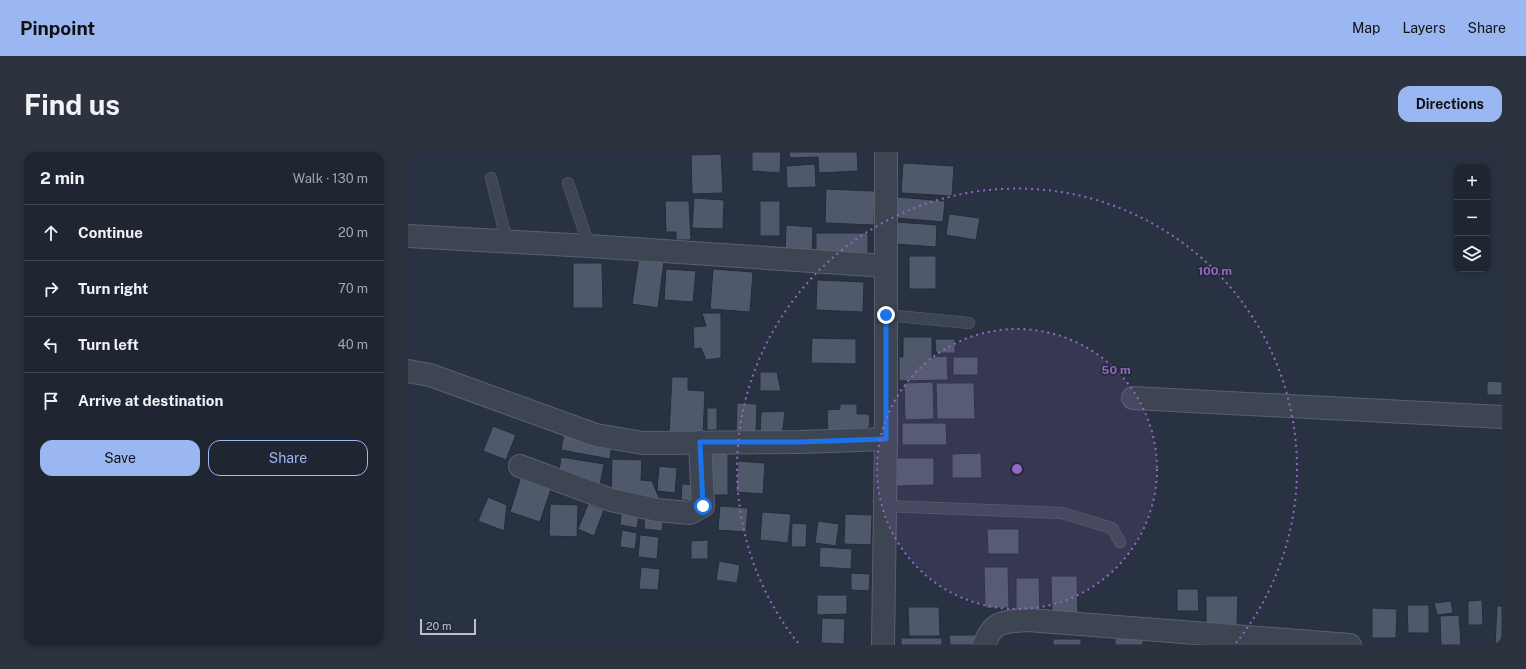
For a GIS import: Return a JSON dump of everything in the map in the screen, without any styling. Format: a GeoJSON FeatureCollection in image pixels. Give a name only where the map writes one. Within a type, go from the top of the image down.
{"type":"FeatureCollection","features":[{"type":"Feature","properties":{"kind":"street"},"geometry":{"type":"LineString","coordinates":[[883,645],[886,439],[886,152]]}},
{"type":"Feature","properties":{"kind":"street"},"geometry":{"type":"LineString","coordinates":[[410,233],[507,242],[886,266]]}},
{"type":"Feature","properties":{"kind":"street"},"geometry":{"type":"LineString","coordinates":[[408,371],[430,375],[596,435],[643,443],[800,442],[886,439]]}},
{"type":"Feature","properties":{"kind":"street"},"geometry":{"type":"LineString","coordinates":[[1133,398],[1502,417]]}},
{"type":"Feature","properties":{"kind":"street"},"geometry":{"type":"LineString","coordinates":[[520,466],[611,500],[657,510],[690,513],[703,506],[700,442]]}},
{"type":"Feature","properties":{"kind":"street"},"geometry":{"type":"LineString","coordinates":[[984,645],[990,632],[1000,622],[1028,620],[1350,645]]}},
{"type":"Feature","properties":{"kind":"lane"},"geometry":{"type":"LineString","coordinates":[[491,178],[507,242]]}},
{"type":"Feature","properties":{"kind":"lane"},"geometry":{"type":"LineString","coordinates":[[568,183],[589,246]]}},
{"type":"Feature","properties":{"kind":"lane"},"geometry":{"type":"LineString","coordinates":[[886,315],[969,323]]}},
{"type":"Feature","properties":{"kind":"lane"},"geometry":{"type":"LineString","coordinates":[[885,506],[1062,513],[1112,528],[1120,542]]}},
{"type":"Feature","properties":{"kind":"building"},"geometry":{"type":"Polygon","coordinates":[[[752,152],[781,152],[780,173],[752,171],[752,152]]]}},
{"type":"Feature","properties":{"kind":"building"},"geometry":{"type":"Polygon","coordinates":[[[789,152],[857,152],[858,171],[819,173],[818,157],[790,158],[789,152]]]}},
{"type":"Feature","properties":{"kind":"building"},"geometry":{"type":"Polygon","coordinates":[[[721,154],[723,193],[692,194],[691,155],[721,154]]]}},
{"type":"Feature","properties":{"kind":"building"},"geometry":{"type":"Polygon","coordinates":[[[903,163],[954,166],[952,196],[901,193],[903,163]]]}},
{"type":"Feature","properties":{"kind":"building"},"geometry":{"type":"Polygon","coordinates":[[[815,164],[816,187],[787,188],[786,166],[815,164]]]}},
{"type":"Feature","properties":{"kind":"building"},"geometry":{"type":"Polygon","coordinates":[[[826,189],[875,191],[874,225],[825,223],[826,189]]]}},
{"type":"Feature","properties":{"kind":"building"},"geometry":{"type":"Polygon","coordinates":[[[897,197],[945,201],[943,222],[896,218],[897,197]]]}},
{"type":"Feature","properties":{"kind":"building"},"geometry":{"type":"Polygon","coordinates":[[[694,198],[724,200],[723,229],[692,228],[694,198]]]}},
{"type":"Feature","properties":{"kind":"building"},"geometry":{"type":"Polygon","coordinates":[[[665,201],[689,201],[691,240],[676,240],[676,232],[666,232],[665,201]]]}},
{"type":"Feature","properties":{"kind":"building"},"geometry":{"type":"Polygon","coordinates":[[[760,201],[780,201],[780,236],[760,236],[760,201]]]}},
{"type":"Feature","properties":{"kind":"building"},"geometry":{"type":"Polygon","coordinates":[[[949,214],[980,218],[976,240],[946,235],[949,214]]]}},
{"type":"Feature","properties":{"kind":"building"},"geometry":{"type":"Polygon","coordinates":[[[896,222],[937,225],[936,247],[895,244],[896,222]]]}},
{"type":"Feature","properties":{"kind":"building"},"geometry":{"type":"Polygon","coordinates":[[[786,225],[813,227],[812,256],[785,255],[786,225]]]}},
{"type":"Feature","properties":{"kind":"building"},"geometry":{"type":"Polygon","coordinates":[[[816,233],[868,233],[868,258],[816,258],[816,233]]]}},
{"type":"Feature","properties":{"kind":"building"},"geometry":{"type":"Polygon","coordinates":[[[909,256],[936,256],[936,289],[909,289],[909,256]]]}},
{"type":"Feature","properties":{"kind":"building"},"geometry":{"type":"Polygon","coordinates":[[[639,257],[664,261],[658,308],[632,304],[639,257]]]}},
{"type":"Feature","properties":{"kind":"building"},"geometry":{"type":"Polygon","coordinates":[[[573,263],[602,263],[603,308],[573,308],[573,263]]]}},
{"type":"Feature","properties":{"kind":"building"},"geometry":{"type":"Polygon","coordinates":[[[666,269],[696,271],[693,302],[664,300],[666,269]]]}},
{"type":"Feature","properties":{"kind":"building"},"geometry":{"type":"Polygon","coordinates":[[[713,269],[753,272],[750,312],[710,309],[713,269]]]}},
{"type":"Feature","properties":{"kind":"building"},"geometry":{"type":"Polygon","coordinates":[[[817,280],[864,282],[863,312],[816,310],[817,280]]]}},
{"type":"Feature","properties":{"kind":"building"},"geometry":{"type":"Polygon","coordinates":[[[702,313],[721,313],[721,358],[706,360],[701,348],[694,349],[693,327],[706,326],[702,313]]]}},
{"type":"Feature","properties":{"kind":"building"},"geometry":{"type":"Polygon","coordinates":[[[903,337],[932,337],[932,357],[947,356],[948,380],[899,381],[899,357],[903,357],[903,337]]]}},
{"type":"Feature","properties":{"kind":"building"},"geometry":{"type":"Polygon","coordinates":[[[812,338],[856,339],[856,364],[811,363],[812,338]]]}},
{"type":"Feature","properties":{"kind":"building"},"geometry":{"type":"Polygon","coordinates":[[[935,339],[955,339],[955,353],[936,353],[935,339]]]}},
{"type":"Feature","properties":{"kind":"building"},"geometry":{"type":"Polygon","coordinates":[[[953,357],[978,357],[978,375],[953,375],[953,357]]]}},
{"type":"Feature","properties":{"kind":"building"},"geometry":{"type":"Polygon","coordinates":[[[760,372],[777,372],[781,391],[760,391],[760,372]]]}},
{"type":"Feature","properties":{"kind":"building"},"geometry":{"type":"Polygon","coordinates":[[[672,377],[688,377],[688,390],[705,391],[703,436],[669,434],[672,377]]]}},
{"type":"Feature","properties":{"kind":"building"},"geometry":{"type":"Polygon","coordinates":[[[1487,381],[1502,382],[1502,395],[1487,395],[1487,381]]]}},
{"type":"Feature","properties":{"kind":"building"},"geometry":{"type":"Polygon","coordinates":[[[933,382],[934,419],[905,420],[904,383],[933,382]]]}},
{"type":"Feature","properties":{"kind":"building"},"geometry":{"type":"Polygon","coordinates":[[[936,383],[974,383],[975,419],[937,419],[936,383]]]}},
{"type":"Feature","properties":{"kind":"building"},"geometry":{"type":"Polygon","coordinates":[[[737,403],[757,404],[756,433],[736,433],[737,403]]]}},
{"type":"Feature","properties":{"kind":"building"},"geometry":{"type":"Polygon","coordinates":[[[840,404],[857,404],[857,414],[869,414],[870,425],[862,434],[828,435],[827,410],[840,409],[840,404]]]}},
{"type":"Feature","properties":{"kind":"building"},"geometry":{"type":"Polygon","coordinates":[[[707,408],[717,408],[717,430],[707,430],[707,408]]]}},
{"type":"Feature","properties":{"kind":"building"},"geometry":{"type":"Polygon","coordinates":[[[785,411],[782,437],[760,435],[761,412],[785,411]]]}},
{"type":"Feature","properties":{"kind":"building"},"geometry":{"type":"Polygon","coordinates":[[[902,423],[946,423],[947,445],[902,445],[902,423]]]}},
{"type":"Feature","properties":{"kind":"building"},"geometry":{"type":"Polygon","coordinates":[[[493,426],[516,435],[506,460],[483,451],[493,426]]]}},
{"type":"Feature","properties":{"kind":"building"},"geometry":{"type":"Polygon","coordinates":[[[564,434],[612,443],[610,459],[561,450],[564,434]]]}},
{"type":"Feature","properties":{"kind":"building"},"geometry":{"type":"Polygon","coordinates":[[[707,452],[728,452],[728,495],[708,495],[707,452]]]}},
{"type":"Feature","properties":{"kind":"building"},"geometry":{"type":"Polygon","coordinates":[[[981,453],[982,478],[952,478],[952,454],[981,453]]]}},
{"type":"Feature","properties":{"kind":"building"},"geometry":{"type":"Polygon","coordinates":[[[561,457],[604,464],[600,485],[558,478],[561,457]]]}},
{"type":"Feature","properties":{"kind":"building"},"geometry":{"type":"Polygon","coordinates":[[[896,458],[934,458],[934,485],[896,486],[896,458]]]}},
{"type":"Feature","properties":{"kind":"building"},"geometry":{"type":"Polygon","coordinates":[[[612,459],[642,460],[641,480],[652,481],[660,500],[611,498],[612,459]]]}},
{"type":"Feature","properties":{"kind":"building"},"geometry":{"type":"Polygon","coordinates":[[[738,461],[765,463],[763,494],[736,492],[738,461]]]}},
{"type":"Feature","properties":{"kind":"building"},"geometry":{"type":"Polygon","coordinates":[[[659,466],[677,468],[675,493],[657,491],[659,466]]]}},
{"type":"Feature","properties":{"kind":"building"},"geometry":{"type":"Polygon","coordinates":[[[522,473],[553,483],[540,522],[510,512],[522,473]]]}},
{"type":"Feature","properties":{"kind":"building"},"geometry":{"type":"Polygon","coordinates":[[[682,484],[699,485],[698,501],[681,500],[682,484]]]}},
{"type":"Feature","properties":{"kind":"building"},"geometry":{"type":"Polygon","coordinates":[[[488,497],[507,505],[504,531],[478,521],[488,497]]]}},
{"type":"Feature","properties":{"kind":"building"},"geometry":{"type":"Polygon","coordinates":[[[550,504],[578,505],[577,537],[549,536],[550,504]]]}},
{"type":"Feature","properties":{"kind":"building"},"geometry":{"type":"Polygon","coordinates":[[[588,504],[604,510],[594,536],[578,529],[588,504]]]}},
{"type":"Feature","properties":{"kind":"building"},"geometry":{"type":"Polygon","coordinates":[[[720,506],[748,508],[746,532],[718,530],[720,506]]]}},
{"type":"Feature","properties":{"kind":"building"},"geometry":{"type":"Polygon","coordinates":[[[622,508],[640,510],[637,528],[620,525],[622,508]]]}},
{"type":"Feature","properties":{"kind":"building"},"geometry":{"type":"Polygon","coordinates":[[[762,512],[791,514],[788,543],[760,540],[762,512]]]}},
{"type":"Feature","properties":{"kind":"building"},"geometry":{"type":"Polygon","coordinates":[[[645,513],[664,515],[662,531],[644,529],[645,513]]]}},
{"type":"Feature","properties":{"kind":"building"},"geometry":{"type":"Polygon","coordinates":[[[845,514],[872,515],[871,545],[844,544],[845,514]]]}},
{"type":"Feature","properties":{"kind":"building"},"geometry":{"type":"Polygon","coordinates":[[[818,521],[839,524],[836,546],[815,543],[818,521]]]}},
{"type":"Feature","properties":{"kind":"building"},"geometry":{"type":"Polygon","coordinates":[[[792,523],[807,524],[806,547],[791,547],[792,523]]]}},
{"type":"Feature","properties":{"kind":"building"},"geometry":{"type":"Polygon","coordinates":[[[987,529],[1019,529],[1019,554],[988,554],[987,529]]]}},
{"type":"Feature","properties":{"kind":"building"},"geometry":{"type":"Polygon","coordinates":[[[622,530],[637,533],[635,549],[620,547],[622,530]]]}},
{"type":"Feature","properties":{"kind":"building"},"geometry":{"type":"Polygon","coordinates":[[[640,535],[659,537],[657,559],[638,557],[640,535]]]}},
{"type":"Feature","properties":{"kind":"building"},"geometry":{"type":"Polygon","coordinates":[[[708,540],[708,559],[691,559],[691,541],[708,540]]]}},
{"type":"Feature","properties":{"kind":"building"},"geometry":{"type":"Polygon","coordinates":[[[820,547],[852,549],[851,569],[819,567],[820,547]]]}},
{"type":"Feature","properties":{"kind":"building"},"geometry":{"type":"Polygon","coordinates":[[[719,561],[740,565],[737,583],[716,580],[719,561]]]}},
{"type":"Feature","properties":{"kind":"building"},"geometry":{"type":"Polygon","coordinates":[[[641,567],[660,569],[658,590],[639,589],[641,567]]]}},
{"type":"Feature","properties":{"kind":"building"},"geometry":{"type":"Polygon","coordinates":[[[984,567],[1008,567],[1009,608],[985,608],[984,567]]]}},
{"type":"Feature","properties":{"kind":"building"},"geometry":{"type":"Polygon","coordinates":[[[851,573],[870,574],[869,591],[851,590],[851,573]]]}},
{"type":"Feature","properties":{"kind":"building"},"geometry":{"type":"Polygon","coordinates":[[[1051,576],[1077,576],[1078,614],[1052,614],[1051,576]]]}},
{"type":"Feature","properties":{"kind":"building"},"geometry":{"type":"Polygon","coordinates":[[[1016,578],[1039,578],[1040,613],[1016,613],[1016,578]]]}},
{"type":"Feature","properties":{"kind":"building"},"geometry":{"type":"Polygon","coordinates":[[[1177,589],[1198,589],[1199,611],[1177,611],[1177,589]]]}},
{"type":"Feature","properties":{"kind":"building"},"geometry":{"type":"Polygon","coordinates":[[[817,595],[847,595],[847,614],[817,615],[817,595]]]}},
{"type":"Feature","properties":{"kind":"building"},"geometry":{"type":"Polygon","coordinates":[[[1206,596],[1238,596],[1237,625],[1206,624],[1206,596]]]}},
{"type":"Feature","properties":{"kind":"building"},"geometry":{"type":"Polygon","coordinates":[[[1482,600],[1483,625],[1468,625],[1468,601],[1482,600]]]}},
{"type":"Feature","properties":{"kind":"building"},"geometry":{"type":"Polygon","coordinates":[[[1451,601],[1453,613],[1437,615],[1434,603],[1451,601]]]}},
{"type":"Feature","properties":{"kind":"building"},"geometry":{"type":"Polygon","coordinates":[[[1407,605],[1429,605],[1429,633],[1408,633],[1407,605]]]}},
{"type":"Feature","properties":{"kind":"building"},"geometry":{"type":"Polygon","coordinates":[[[1497,606],[1502,606],[1502,645],[1495,645],[1497,606]]]}},
{"type":"Feature","properties":{"kind":"building"},"geometry":{"type":"Polygon","coordinates":[[[908,607],[939,607],[940,636],[909,636],[908,607]]]}},
{"type":"Feature","properties":{"kind":"building"},"geometry":{"type":"Polygon","coordinates":[[[1372,608],[1397,609],[1396,638],[1372,638],[1372,608]]]}},
{"type":"Feature","properties":{"kind":"building"},"geometry":{"type":"Polygon","coordinates":[[[1459,615],[1461,645],[1441,645],[1440,616],[1459,615]]]}},
{"type":"Feature","properties":{"kind":"building"},"geometry":{"type":"Polygon","coordinates":[[[822,618],[845,619],[844,644],[821,643],[822,618]]]}},
{"type":"Feature","properties":{"kind":"building"},"geometry":{"type":"Polygon","coordinates":[[[949,635],[976,635],[976,645],[950,645],[949,635]]]}},
{"type":"Feature","properties":{"kind":"building"},"geometry":{"type":"Polygon","coordinates":[[[1115,636],[1143,636],[1143,645],[1115,645],[1115,636]]]}},
{"type":"Feature","properties":{"kind":"building"},"geometry":{"type":"Polygon","coordinates":[[[901,638],[942,638],[942,645],[901,645],[901,638]]]}},
{"type":"Feature","properties":{"kind":"building"},"geometry":{"type":"Polygon","coordinates":[[[1053,639],[1081,639],[1081,645],[1053,645],[1053,639]]]}},
{"type":"Feature","properties":{"kind":"route"},"geometry":{"type":"LineString","coordinates":[[703,506],[700,442],[800,442],[886,439],[886,315]]}}]}
